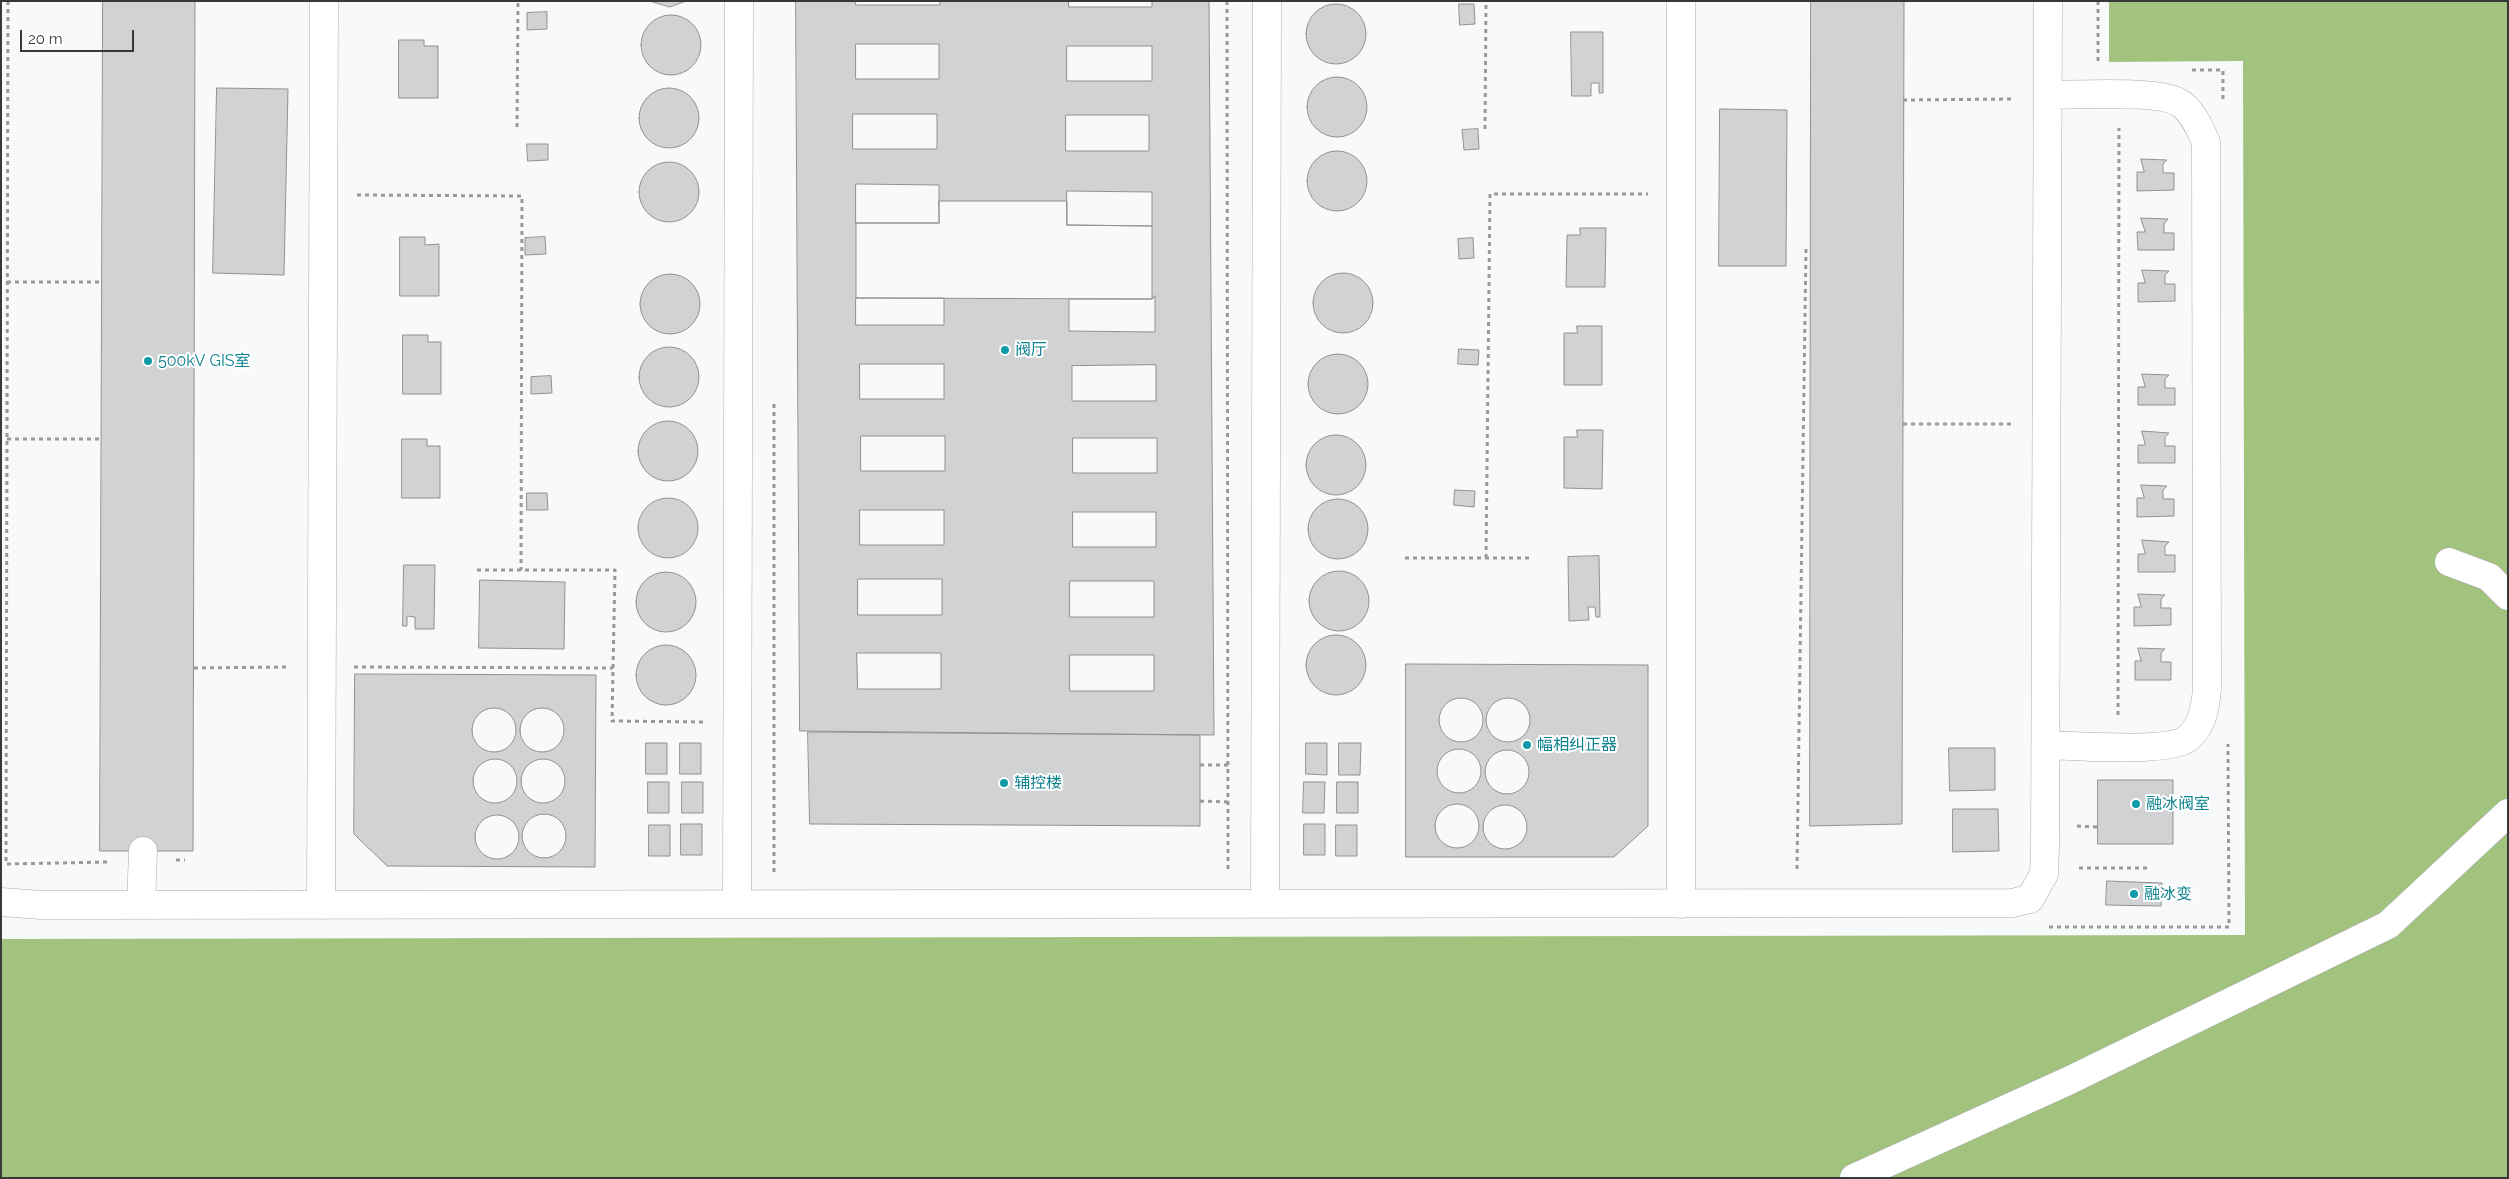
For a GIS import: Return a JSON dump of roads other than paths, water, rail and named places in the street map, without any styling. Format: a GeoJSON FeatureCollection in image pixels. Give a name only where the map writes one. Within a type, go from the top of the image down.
{"type":"FeatureCollection","features":[{"type":"Feature","properties":{"kind":"street"},"geometry":{"type":"LineString","coordinates":[[321,904],[324,1]]}},
{"type":"Feature","properties":{"kind":"street"},"geometry":{"type":"LineString","coordinates":[[737,904],[739,1]]}},
{"type":"Feature","properties":{"kind":"street"},"geometry":{"type":"LineString","coordinates":[[1265,904],[1267,1]]}},
{"type":"Feature","properties":{"kind":"street"},"geometry":{"type":"LineString","coordinates":[[1680,904],[1681,1]]}},
{"type":"Feature","properties":{"kind":"street"},"geometry":{"type":"LineString","coordinates":[[1,902],[41,904],[1680,904],[2012,903],[2030,900],[2038,888],[2045,868],[2048,1]]}},
{"type":"Feature","properties":{"kind":"street"},"geometry":{"type":"LineString","coordinates":[[2046,745],[2113,747],[2171,745],[2187,740],[2197,728],[2205,713],[2207,690],[2206,142],[2195,120],[2179,102],[2151,95],[2048,95]]}},
{"type":"Feature","properties":{"kind":"street"},"geometry":{"type":"LineString","coordinates":[[2449,562],[2489,577],[2508,596]]}},
{"type":"Feature","properties":{"kind":"street"},"geometry":{"type":"LineString","coordinates":[[1854,1178],[2068,1081],[2388,925],[2508,813]]}},
{"type":"Feature","properties":{"kind":"street"},"geometry":{"type":"LineString","coordinates":[[141,904],[143,856]]}},
{"type":"Feature","properties":{"kind":"place","name":"阀厅"},"geometry":{"type":"Point","coordinates":[1005,350]}},
{"type":"Feature","properties":{"kind":"place","name":"500kV GIS室"},"geometry":{"type":"Point","coordinates":[148,361]}},
{"type":"Feature","properties":{"kind":"place","name":"幅相纠正器"},"geometry":{"type":"Point","coordinates":[1527,745]}},
{"type":"Feature","properties":{"kind":"place","name":"辅控楼"},"geometry":{"type":"Point","coordinates":[1004,783]}},
{"type":"Feature","properties":{"kind":"place","name":"融冰阀室"},"geometry":{"type":"Point","coordinates":[2136,804]}},
{"type":"Feature","properties":{"kind":"place","name":"融冰变"},"geometry":{"type":"Point","coordinates":[2134,894]}}]}
